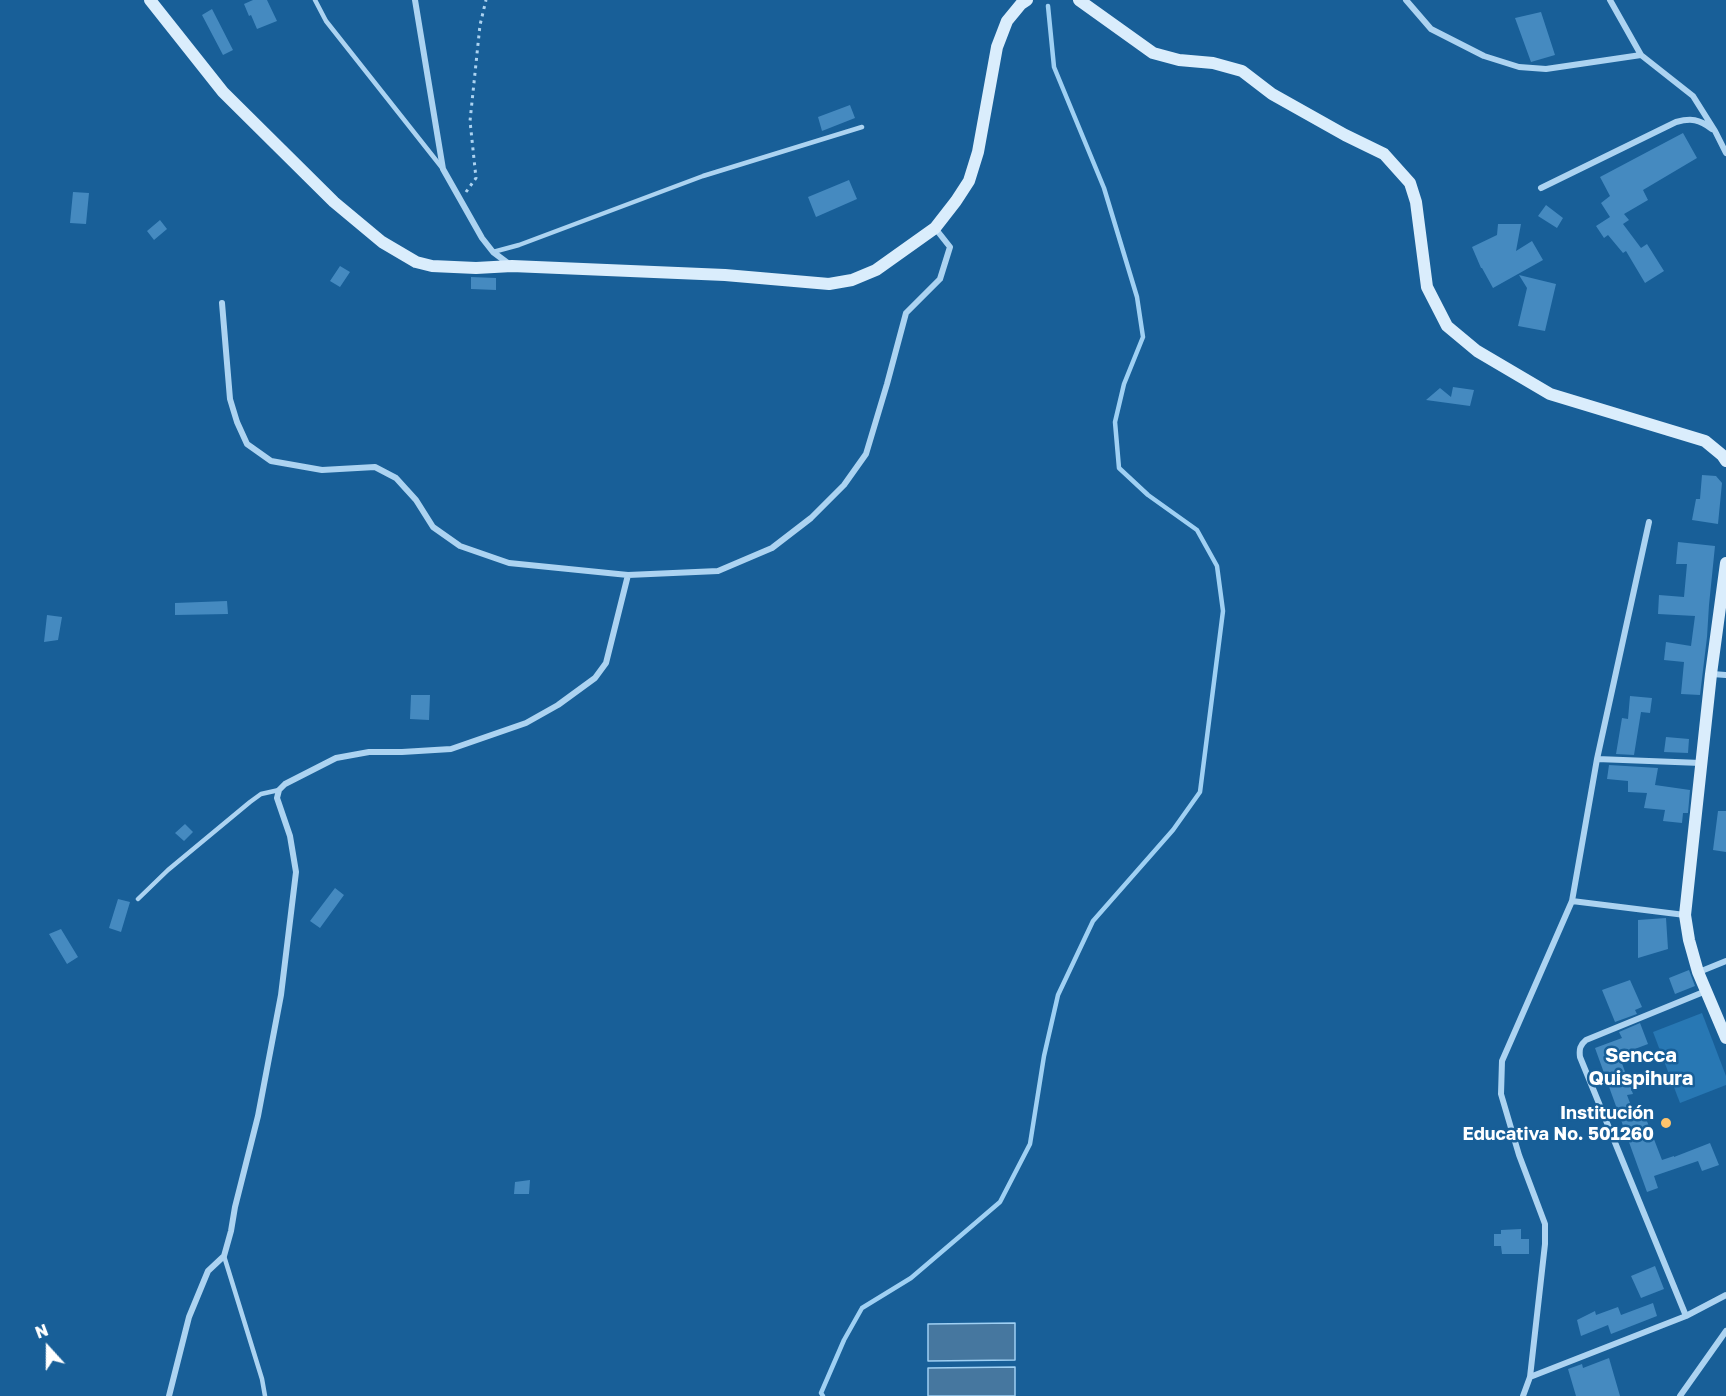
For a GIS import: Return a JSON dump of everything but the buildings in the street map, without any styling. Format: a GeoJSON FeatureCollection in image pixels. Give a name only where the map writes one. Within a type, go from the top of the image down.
{"type":"FeatureCollection","features":[{"type":"Feature","properties":{"kind":"main road"},"geometry":{"type":"LineString","coordinates":[[150,0],[223,92],[334,202],[382,242],[416,262],[432,266],[512,266],[725,275],[829,284],[852,280],[876,270],[935,228],[956,201],[969,181],[978,152],[997,47],[1007,21],[1027,0]]}},
{"type":"Feature","properties":{"kind":"main road"},"geometry":{"type":"LineString","coordinates":[[1079,0],[1153,53],[1179,60],[1213,63],[1242,71],[1272,94],[1384,154],[1410,183],[1416,202],[1427,287],[1447,326],[1478,351],[1550,394],[1705,441],[1726,461]]}},
{"type":"Feature","properties":{"kind":"main road"},"geometry":{"type":"LineString","coordinates":[[1726,563],[1711,674],[1685,915],[1698,972],[1726,1038]]}},
{"type":"Feature","properties":{"kind":"street"},"geometry":{"type":"LineString","coordinates":[[415,0],[443,169],[482,238],[493,252],[512,266]]}},
{"type":"Feature","properties":{"kind":"street"},"geometry":{"type":"LineString","coordinates":[[1406,0],[1431,29],[1484,56],[1519,67],[1546,69],[1641,55]]}},
{"type":"Feature","properties":{"kind":"street"},"geometry":{"type":"LineString","coordinates":[[1610,0],[1641,55],[1693,96],[1726,153]]}},
{"type":"Feature","properties":{"kind":"street"},"geometry":{"type":"LineString","coordinates":[[1541,188],[1690,118],[1703,122],[1715,131]]}},
{"type":"Feature","properties":{"kind":"street"},"geometry":{"type":"LineString","coordinates":[[222,303],[230,399],[237,422],[247,444],[271,461],[322,470],[375,467],[396,478],[416,500],[433,527],[460,546],[509,563],[628,575],[718,571],[772,548],[811,518],[844,485],[866,454],[906,313],[940,279],[950,247],[935,228]]}},
{"type":"Feature","properties":{"kind":"street"},"geometry":{"type":"LineString","coordinates":[[1523,1396],[1530,1377],[1545,1244],[1545,1224],[1519,1155],[1501,1094],[1502,1061],[1572,901],[1597,759],[1648,522]]}},
{"type":"Feature","properties":{"kind":"street"},"geometry":{"type":"LineString","coordinates":[[169,1396],[189,1317],[208,1271],[224,1256],[258,1116],[281,994],[296,872],[290,836],[277,798],[279,790],[285,784],[336,758],[369,752],[451,749],[526,723],[558,705],[595,678],[606,663],[628,575]]}},
{"type":"Feature","properties":{"kind":"street"},"geometry":{"type":"LineString","coordinates":[[1711,674],[1726,675]]}},
{"type":"Feature","properties":{"kind":"street"},"geometry":{"type":"LineString","coordinates":[[1597,759],[1701,763]]}},
{"type":"Feature","properties":{"kind":"street"},"geometry":{"type":"LineString","coordinates":[[1572,901],[1685,915]]}},
{"type":"Feature","properties":{"kind":"street"},"geometry":{"type":"LineString","coordinates":[[1698,972],[1726,961]]}},
{"type":"Feature","properties":{"kind":"street"},"geometry":{"type":"LineString","coordinates":[[1686,1316],[1580,1057],[1580,1051],[1581,1045],[1586,1040],[1706,991]]}},
{"type":"Feature","properties":{"kind":"street"},"geometry":{"type":"LineString","coordinates":[[1530,1377],[1686,1316],[1726,1295]]}},
{"type":"Feature","properties":{"kind":"street"},"geometry":{"type":"LineString","coordinates":[[1680,1396],[1726,1331]]}},
{"type":"Feature","properties":{"kind":"lane"},"geometry":{"type":"LineString","coordinates":[[315,0],[326,21],[443,169]]}},
{"type":"Feature","properties":{"kind":"lane"},"geometry":{"type":"LineString","coordinates":[[493,252],[519,245],[703,176],[862,127]]}},
{"type":"Feature","properties":{"kind":"lane"},"geometry":{"type":"LineString","coordinates":[[138,899],[168,870],[255,798],[261,794],[279,790]]}},
{"type":"Feature","properties":{"kind":"lane"},"geometry":{"type":"LineString","coordinates":[[224,1256],[266,1396]]}},
{"type":"Feature","properties":{"kind":"path"},"geometry":{"type":"LineString","coordinates":[[460,200],[477,178],[470,122],[480,25],[486,0]]}},
{"type":"Feature","properties":{"kind":"shaded area"},"geometry":{"type":"Polygon","coordinates":[[[1702,1013],[1726,1076],[1726,1085],[1680,1103],[1653,1032],[1702,1013]]]}},
{"type":"Feature","properties":{"kind":"shaded area"},"geometry":{"type":"Polygon","coordinates":[[[1015,1323],[1015,1360],[928,1361],[928,1324],[1015,1323]]]}},
{"type":"Feature","properties":{"kind":"shaded area"},"geometry":{"type":"Polygon","coordinates":[[[1015,1367],[1015,1396],[928,1396],[928,1368],[1015,1367]]]}},
{"type":"Feature","properties":{"kind":"waterway"},"geometry":{"type":"LineString","coordinates":[[823,1396],[821,1393],[844,1340],[862,1308],[911,1278],[1000,1202],[1030,1144],[1044,1056],[1058,995],[1093,921],[1173,830],[1200,792],[1223,611],[1217,566],[1197,530],[1148,495],[1119,468],[1115,422],[1124,384],[1143,337],[1137,297],[1104,188],[1054,67],[1048,6]]}},
{"type":"Feature","properties":{"kind":"place","name":"Institución Educativa No. 501260"},"geometry":{"type":"Point","coordinates":[1666,1123]}},
{"type":"Feature","properties":{"kind":"district","name":"Sencca Quispihura"},"geometry":{"type":"Point","coordinates":[1641,1068]}}]}
